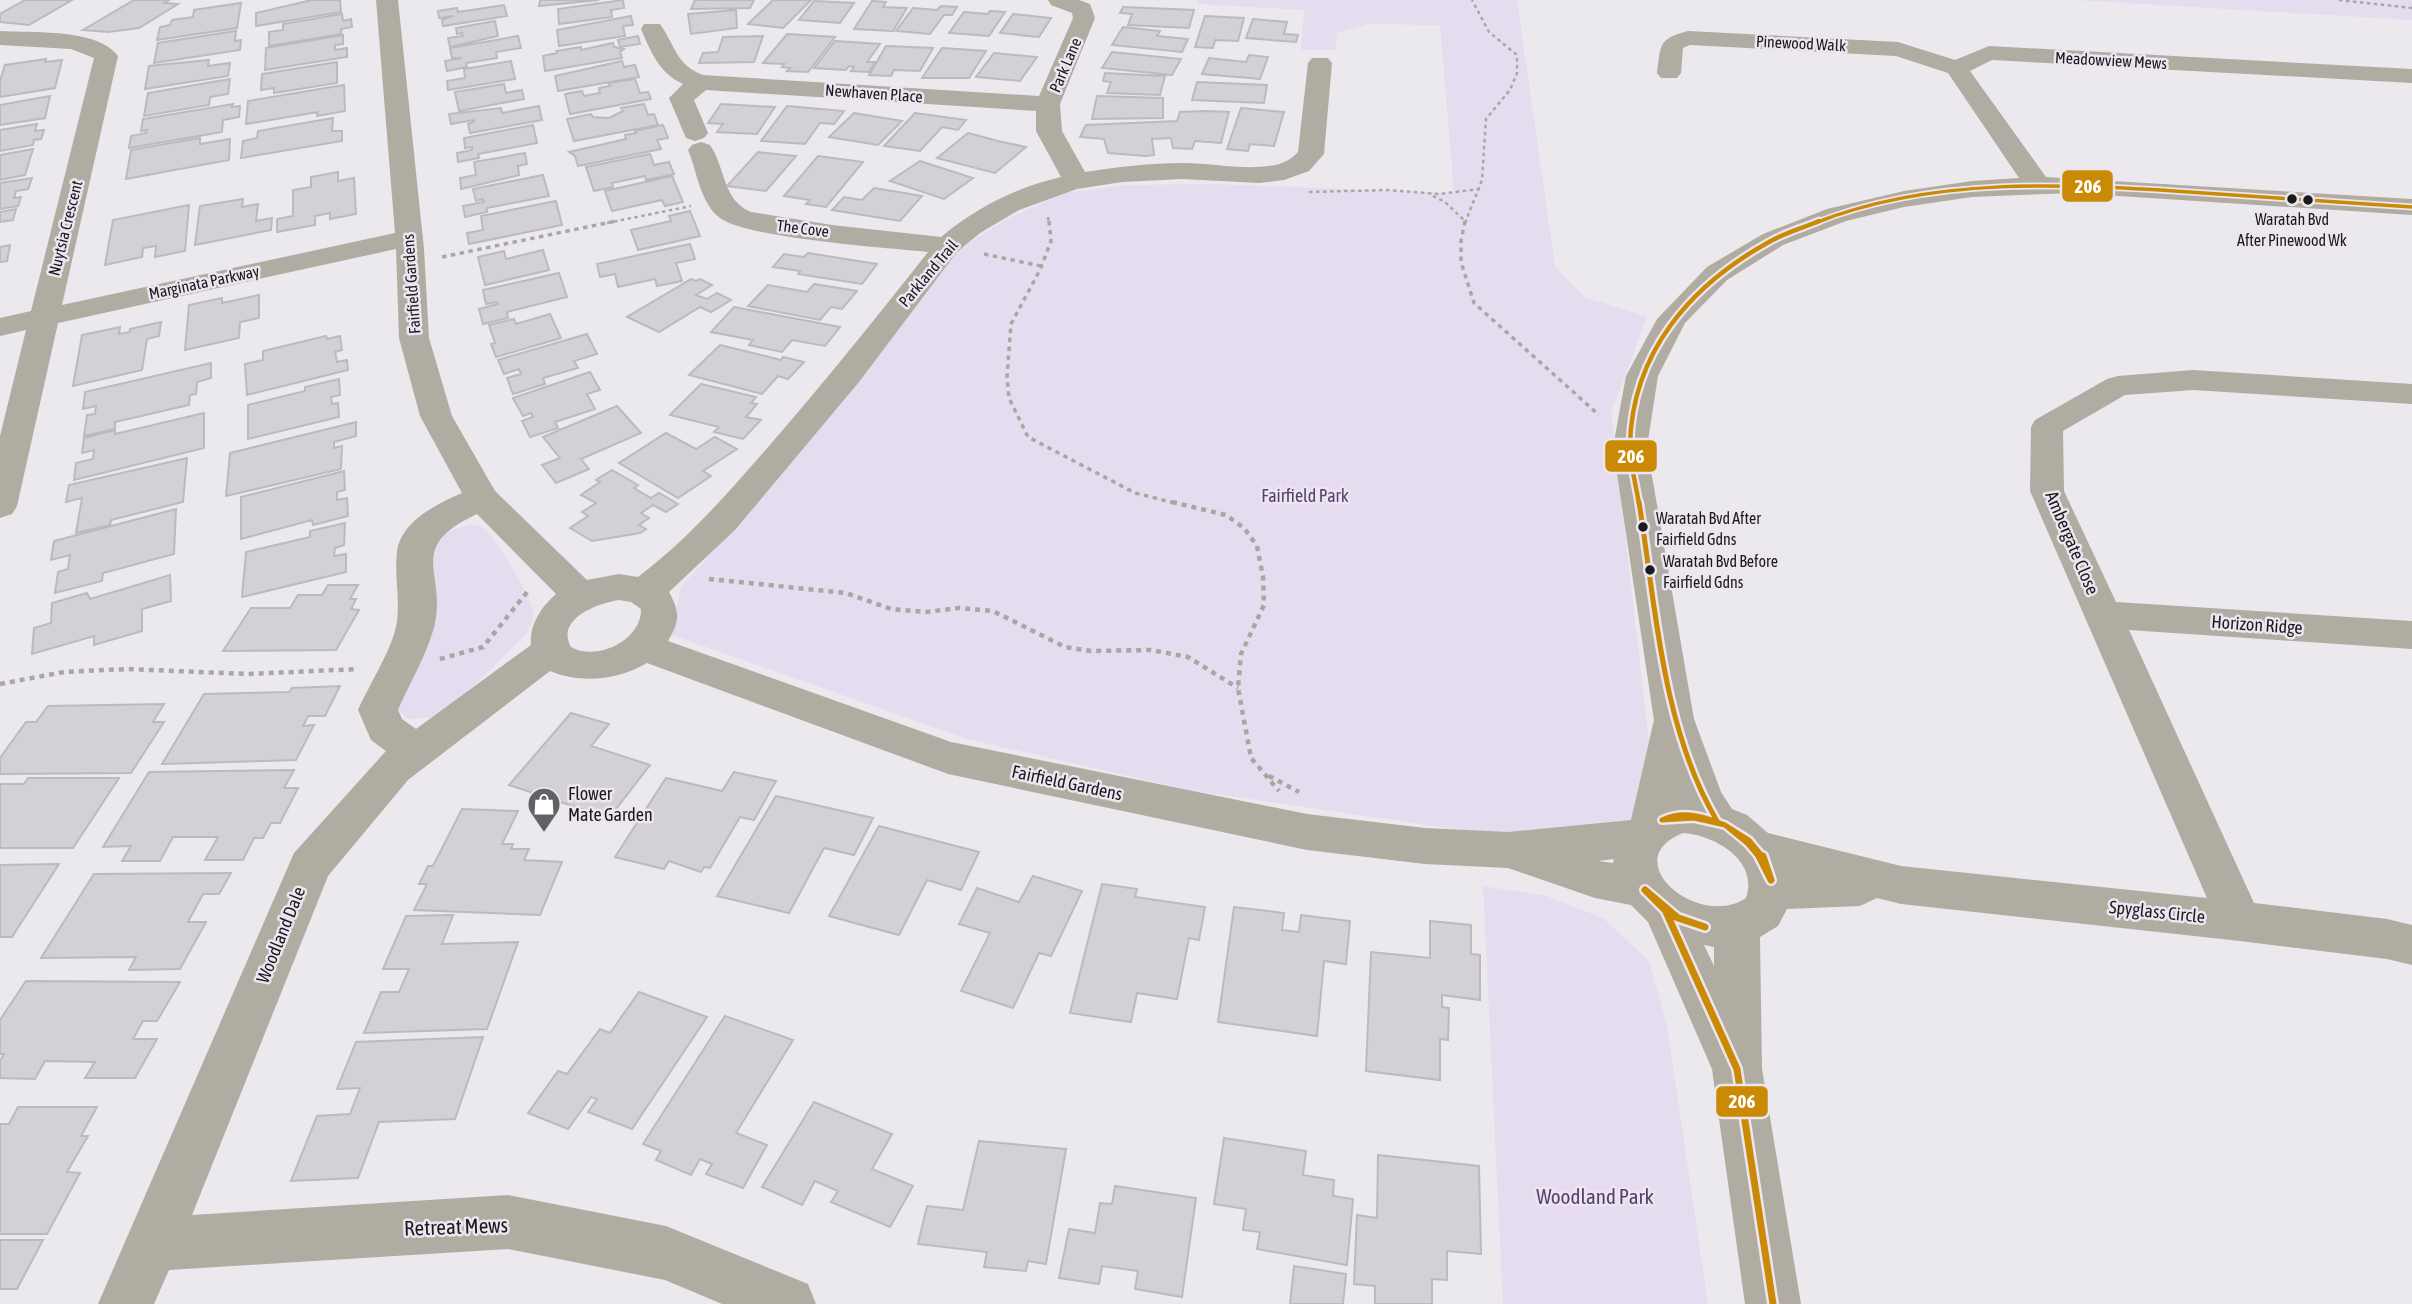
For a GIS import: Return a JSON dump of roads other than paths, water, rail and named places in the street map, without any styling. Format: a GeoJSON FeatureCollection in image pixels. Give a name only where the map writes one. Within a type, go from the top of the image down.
{"type":"FeatureCollection","features":[{"type":"Feature","properties":{"kind":"street","name":"Fairfield Gardens"},"geometry":{"type":"LineString","coordinates":[[387,0],[409,241],[414,338],[433,409],[482,498],[572,587]]}},
{"type":"Feature","properties":{"kind":"street","name":"Park Lane"},"geometry":{"type":"LineString","coordinates":[[1059,0],[1082,9],[1084,18],[1048,104],[1049,131],[1077,181]]}},
{"type":"Feature","properties":{"kind":"street","name":"Newhaven Place"},"geometry":{"type":"LineString","coordinates":[[649,18],[670,67],[681,76],[700,82],[1048,104]]}},
{"type":"Feature","properties":{"kind":"street","name":"Pinewood Walk"},"geometry":{"type":"LineString","coordinates":[[1669,73],[1672,44],[1688,37],[1898,49],[1956,68]]}},
{"type":"Feature","properties":{"kind":"street","name":"Nuytsia Crescent"},"geometry":{"type":"LineString","coordinates":[[0,38],[76,43],[98,48],[106,56],[0,506]]}},
{"type":"Feature","properties":{"kind":"street","name":"Meadowview Mews"},"geometry":{"type":"LineString","coordinates":[[1956,68],[1989,53],[2409,76]]}},
{"type":"Feature","properties":{"kind":"street","name":"Parkland Trail"},"geometry":{"type":"LineString","coordinates":[[644,592],[674,569],[723,522],[840,385],[947,246],[970,227],[1009,204],[1051,187],[1077,181],[1122,174],[1170,172],[1259,175],[1284,172],[1300,165],[1311,154],[1320,63]]}},
{"type":"Feature","properties":{"kind":"street"},"geometry":{"type":"LineString","coordinates":[[1956,68],[2039,185]]}},
{"type":"Feature","properties":{"kind":"street","name":"The Cove"},"geometry":{"type":"LineString","coordinates":[[700,82],[681,99],[719,200],[732,215],[774,225],[947,246]]}},
{"type":"Feature","properties":{"kind":"street"},"geometry":{"type":"LineString","coordinates":[[1717,821],[1702,799],[1674,719],[1630,447],[1631,420],[1641,377],[1656,343],[1697,290],[1719,271],[1767,242],[1805,224],[1873,203],[1932,193],[2039,185],[2412,207]]}},
{"type":"Feature","properties":{"kind":"street","name":"Marginata Parkway"},"geometry":{"type":"LineString","coordinates":[[0,309],[46,308],[409,241]]}},
{"type":"Feature","properties":{"kind":"street","name":"Marginata Parkway"},"geometry":{"type":"LineString","coordinates":[[0,327],[46,308]]}},
{"type":"Feature","properties":{"kind":"street","name":"Ambergate Close"},"geometry":{"type":"LineString","coordinates":[[2240,921],[2047,491],[2047,427],[2118,386],[2193,380],[2412,394]]}},
{"type":"Feature","properties":{"kind":"street"},"geometry":{"type":"LineString","coordinates":[[416,751],[385,729],[378,710],[414,631],[418,607],[415,550],[425,531],[449,513],[482,498]]}},
{"type":"Feature","properties":{"kind":"street"},"geometry":{"type":"LineString","coordinates":[[572,587],[619,587],[644,592],[656,601],[661,612],[658,626],[642,646],[626,657],[606,663],[577,665],[561,659],[551,650],[547,638],[551,624],[565,606],[572,587]]}},
{"type":"Feature","properties":{"kind":"street","name":"Horizon Ridge"},"geometry":{"type":"LineString","coordinates":[[2102,615],[2412,635]]}},
{"type":"Feature","properties":{"kind":"street","name":"Fairfield Gardens"},"geometry":{"type":"LineString","coordinates":[[642,646],[948,758],[1307,832],[1425,846],[1508,850],[1645,832]]}},
{"type":"Feature","properties":{"kind":"street","name":"Woodland Dale"},"geometry":{"type":"LineString","coordinates":[[126,1304],[310,866],[393,768],[551,650]]}},
{"type":"Feature","properties":{"kind":"street"},"geometry":{"type":"LineString","coordinates":[[1674,719],[1645,832],[1634,854],[1635,871],[1655,900],[1737,1069]]}},
{"type":"Feature","properties":{"kind":"street"},"geometry":{"type":"LineString","coordinates":[[1645,832],[1664,818],[1681,815],[1717,821],[1745,837],[1756,848],[1768,869],[1771,891],[1766,906],[1754,919],[1737,927],[1701,927],[1655,900]]}},
{"type":"Feature","properties":{"kind":"street","name":"Spyglass Circle"},"geometry":{"type":"LineString","coordinates":[[1756,848],[1901,885],[2240,921],[2387,939],[2412,945]]}},
{"type":"Feature","properties":{"kind":"street","name":"Fairfield Gardens"},"geometry":{"type":"LineString","coordinates":[[1508,850],[1655,900]]}},
{"type":"Feature","properties":{"kind":"street","name":"Spyglass Circle"},"geometry":{"type":"LineString","coordinates":[[1771,891],[1901,885]]}},
{"type":"Feature","properties":{"kind":"street"},"geometry":{"type":"LineString","coordinates":[[1737,927],[1737,1069],[1773,1304]]}},
{"type":"Feature","properties":{"kind":"street","name":"Retreat Mews"},"geometry":{"type":"LineString","coordinates":[[153,1244],[508,1222],[666,1253],[788,1304]]}},
{"type":"Feature","properties":{"kind":"place","name":"Waratah Bvd After Pinewood Wk"},"geometry":{"type":"Point","coordinates":[2292,199]}},
{"type":"Feature","properties":{"kind":"place","name":"Waratah Bvd After Fairfield Gdns"},"geometry":{"type":"Point","coordinates":[1643,527]}},
{"type":"Feature","properties":{"kind":"place","name":"Waratah Bvd Before Fairfield Gdns"},"geometry":{"type":"Point","coordinates":[1650,570]}},
{"type":"Feature","properties":{"kind":"place","name":"Flower Mate Garden"},"geometry":{"type":"Point","coordinates":[544,834]}},
{"type":"Feature","properties":{"kind":"park label","name":"Fairfield Park"},"geometry":{"type":"Point","coordinates":[1305,496]}},
{"type":"Feature","properties":{"kind":"park label","name":"Woodland Park"},"geometry":{"type":"Point","coordinates":[1595,1197]}}]}
